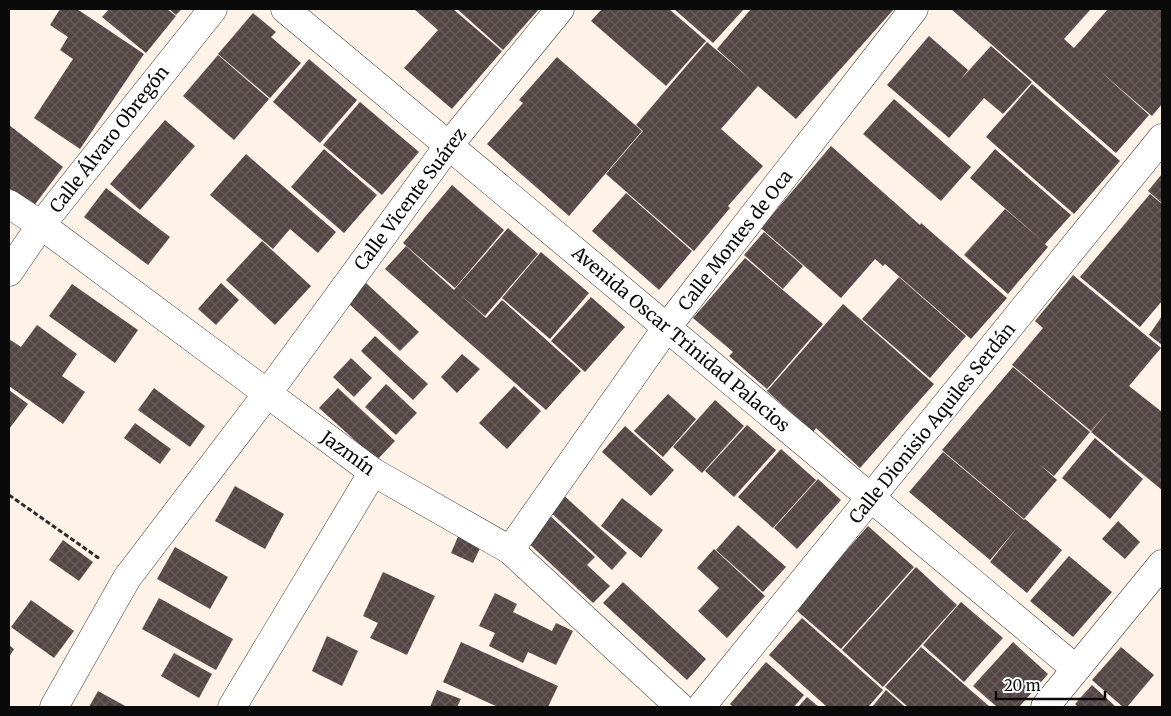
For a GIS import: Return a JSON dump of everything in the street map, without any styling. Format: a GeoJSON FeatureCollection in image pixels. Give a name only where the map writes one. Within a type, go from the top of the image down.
{"type":"FeatureCollection","features":[{"type":"Feature","properties":{"kind":"street","name":"Calle Álvaro Obregón"},"geometry":{"type":"LineString","coordinates":[[9,272],[41,225],[213,9]]}},
{"type":"Feature","properties":{"kind":"street","name":"Avenida Oscar Trinidad Palacios"},"geometry":{"type":"LineString","coordinates":[[285,9],[1076,669]]}},
{"type":"Feature","properties":{"kind":"street","name":"Calle Vicente Suárez"},"geometry":{"type":"LineString","coordinates":[[54,707],[127,578],[267,394],[449,145],[560,9]]}},
{"type":"Feature","properties":{"kind":"street","name":"Calle Montes de Oca"},"geometry":{"type":"LineString","coordinates":[[510,550],[667,328],[914,9]]}},
{"type":"Feature","properties":{"kind":"street","name":"Calle Dionisio Aquiles Serdán"},"geometry":{"type":"LineString","coordinates":[[701,707],[1162,138]]}},
{"type":"Feature","properties":{"kind":"street","name":"Jazmín"},"geometry":{"type":"LineString","coordinates":[[9,204],[41,225],[373,472],[510,550],[680,707]]}},
{"type":"Feature","properties":{"kind":"street"},"geometry":{"type":"LineString","coordinates":[[232,707],[373,472]]}},
{"type":"Feature","properties":{"kind":"street"},"geometry":{"type":"LineString","coordinates":[[1045,707],[1162,564]]}},
{"type":"Feature","properties":{"kind":"path"},"geometry":{"type":"LineString","coordinates":[[9,495],[127,578]]}},
{"type":"Feature","properties":{"kind":"building"},"geometry":{"type":"Polygon","coordinates":[[[60,9],[77,9],[144,54],[80,149],[34,118],[73,59],[60,50],[68,37],[50,25],[60,9]]]}},
{"type":"Feature","properties":{"kind":"building"},"geometry":{"type":"Polygon","coordinates":[[[109,9],[167,9],[176,16],[146,53],[102,17],[109,9]]]}},
{"type":"Feature","properties":{"kind":"building"},"geometry":{"type":"Polygon","coordinates":[[[169,9],[182,9],[176,15],[169,9]]]}},
{"type":"Feature","properties":{"kind":"building"},"geometry":{"type":"Polygon","coordinates":[[[414,9],[453,9],[502,51],[452,109],[404,68],[438,30],[414,9]]]}},
{"type":"Feature","properties":{"kind":"building"},"geometry":{"type":"Polygon","coordinates":[[[457,9],[539,9],[503,50],[457,9]]]}},
{"type":"Feature","properties":{"kind":"building"},"geometry":{"type":"Polygon","coordinates":[[[602,9],[669,9],[706,41],[666,86],[591,21],[602,9]]]}},
{"type":"Feature","properties":{"kind":"building"},"geometry":{"type":"Polygon","coordinates":[[[674,9],[744,9],[713,43],[674,9]]]}},
{"type":"Feature","properties":{"kind":"building"},"geometry":{"type":"Polygon","coordinates":[[[751,9],[894,9],[796,119],[758,86],[721,129],[763,166],[728,206],[730,208],[694,251],[606,174],[643,131],[636,125],[707,42],[749,78],[717,49],[751,9]]]}},
{"type":"Feature","properties":{"kind":"building"},"geometry":{"type":"Polygon","coordinates":[[[951,9],[1091,9],[1064,39],[1074,48],[1108,9],[1162,9],[1162,104],[1152,116],[1100,71],[1149,115],[1116,153],[951,9]]]}},
{"type":"Feature","properties":{"kind":"building"},"geometry":{"type":"Polygon","coordinates":[[[253,13],[276,32],[271,37],[301,63],[270,98],[218,54],[253,13]]]}},
{"type":"Feature","properties":{"kind":"building"},"geometry":{"type":"Polygon","coordinates":[[[929,36],[968,70],[961,79],[991,46],[1032,82],[1003,114],[984,98],[949,138],[887,85],[929,36]]]}},
{"type":"Feature","properties":{"kind":"building"},"geometry":{"type":"Polygon","coordinates":[[[218,55],[269,99],[234,140],[183,96],[218,55]]]}},
{"type":"Feature","properties":{"kind":"building"},"geometry":{"type":"Polygon","coordinates":[[[557,57],[642,131],[569,216],[487,144],[523,103],[519,100],[557,57]]]}},
{"type":"Feature","properties":{"kind":"building"},"geometry":{"type":"Polygon","coordinates":[[[309,59],[357,100],[320,143],[273,102],[309,59]]]}},
{"type":"Feature","properties":{"kind":"building"},"geometry":{"type":"Polygon","coordinates":[[[1032,84],[1120,161],[1074,214],[986,137],[1032,84]]]}},
{"type":"Feature","properties":{"kind":"building"},"geometry":{"type":"Polygon","coordinates":[[[894,99],[971,167],[941,201],[863,134],[894,99]]]}},
{"type":"Feature","properties":{"kind":"building"},"geometry":{"type":"Polygon","coordinates":[[[360,102],[419,152],[382,195],[323,145],[360,102]]]}},
{"type":"Feature","properties":{"kind":"building"},"geometry":{"type":"Polygon","coordinates":[[[165,120],[195,146],[140,210],[110,184],[165,120]]]}},
{"type":"Feature","properties":{"kind":"building"},"geometry":{"type":"Polygon","coordinates":[[[9,125],[63,167],[33,207],[9,188],[9,125]]]}},
{"type":"Feature","properties":{"kind":"building"},"geometry":{"type":"Polygon","coordinates":[[[831,146],[920,225],[921,223],[1007,298],[971,339],[885,264],[883,266],[875,259],[841,298],[761,228],[831,146]]]}},
{"type":"Feature","properties":{"kind":"building"},"geometry":{"type":"Polygon","coordinates":[[[324,149],[377,195],[344,233],[291,187],[324,149]]]}},
{"type":"Feature","properties":{"kind":"building"},"geometry":{"type":"Polygon","coordinates":[[[995,149],[1071,215],[1045,244],[1048,247],[1008,294],[964,255],[1005,209],[1045,243],[970,178],[995,149]]]}},
{"type":"Feature","properties":{"kind":"building"},"geometry":{"type":"Polygon","coordinates":[[[246,154],[336,232],[318,253],[290,229],[273,249],[210,195],[246,154]]]}},
{"type":"Feature","properties":{"kind":"building"},"geometry":{"type":"Polygon","coordinates":[[[1162,174],[1162,203],[1148,191],[1162,174]]]}},
{"type":"Feature","properties":{"kind":"building"},"geometry":{"type":"Polygon","coordinates":[[[452,185],[504,230],[455,288],[403,243],[452,185]]]}},
{"type":"Feature","properties":{"kind":"building"},"geometry":{"type":"Polygon","coordinates":[[[106,188],[170,237],[148,265],[84,217],[106,188]]]}},
{"type":"Feature","properties":{"kind":"building"},"geometry":{"type":"Polygon","coordinates":[[[626,193],[692,251],[659,290],[592,231],[626,193]]]}},
{"type":"Feature","properties":{"kind":"building"},"geometry":{"type":"Polygon","coordinates":[[[1150,194],[1162,204],[1162,301],[1140,327],[1080,277],[1150,194]]]}},
{"type":"Feature","properties":{"kind":"building"},"geometry":{"type":"Polygon","coordinates":[[[508,228],[538,254],[485,316],[458,293],[486,318],[502,300],[581,371],[546,410],[385,269],[406,246],[454,290],[508,228]]]}},
{"type":"Feature","properties":{"kind":"building"},"geometry":{"type":"Polygon","coordinates":[[[764,232],[803,266],[783,289],[744,255],[764,232]]]}},
{"type":"Feature","properties":{"kind":"building"},"geometry":{"type":"Polygon","coordinates":[[[262,241],[311,286],[275,325],[226,280],[262,241]]]}},
{"type":"Feature","properties":{"kind":"building"},"geometry":{"type":"Polygon","coordinates":[[[541,252],[589,293],[550,339],[502,298],[541,252]]]}},
{"type":"Feature","properties":{"kind":"building"},"geometry":{"type":"Polygon","coordinates":[[[745,258],[823,324],[767,389],[729,356],[733,352],[693,318],[745,258]]]}},
{"type":"Feature","properties":{"kind":"building"},"geometry":{"type":"Polygon","coordinates":[[[1073,275],[1161,348],[1129,386],[1162,412],[1162,490],[1091,432],[1110,409],[1091,431],[1012,365],[1043,328],[1035,321],[1073,275]]]}},
{"type":"Feature","properties":{"kind":"building"},"geometry":{"type":"Polygon","coordinates":[[[899,277],[966,336],[930,378],[862,319],[899,277]]]}},
{"type":"Feature","properties":{"kind":"building"},"geometry":{"type":"Polygon","coordinates":[[[221,283],[239,300],[216,325],[198,309],[221,283]]]}},
{"type":"Feature","properties":{"kind":"building"},"geometry":{"type":"Polygon","coordinates":[[[366,283],[419,332],[400,351],[348,303],[366,283]]]}},
{"type":"Feature","properties":{"kind":"building"},"geometry":{"type":"Polygon","coordinates":[[[72,284],[138,330],[115,363],[49,316],[72,284]]]}},
{"type":"Feature","properties":{"kind":"building"},"geometry":{"type":"Polygon","coordinates":[[[591,297],[625,327],[585,372],[551,341],[591,297]]]}},
{"type":"Feature","properties":{"kind":"building"},"geometry":{"type":"Polygon","coordinates":[[[843,304],[934,384],[860,468],[816,428],[813,432],[767,391],[843,304]]]}},
{"type":"Feature","properties":{"kind":"building"},"geometry":{"type":"Polygon","coordinates":[[[1162,316],[1162,345],[1149,335],[1162,316]]]}},
{"type":"Feature","properties":{"kind":"building"},"geometry":{"type":"Polygon","coordinates":[[[37,325],[77,354],[62,376],[85,392],[63,424],[9,386],[9,339],[21,347],[37,325]]]}},
{"type":"Feature","properties":{"kind":"building"},"geometry":{"type":"Polygon","coordinates":[[[375,336],[428,384],[413,400],[361,351],[375,336]]]}},
{"type":"Feature","properties":{"kind":"building"},"geometry":{"type":"Polygon","coordinates":[[[462,354],[480,369],[457,393],[441,377],[462,354]]]}},
{"type":"Feature","properties":{"kind":"building"},"geometry":{"type":"Polygon","coordinates":[[[351,358],[372,378],[354,397],[333,377],[351,358]]]}},
{"type":"Feature","properties":{"kind":"building"},"geometry":{"type":"Polygon","coordinates":[[[1013,367],[1090,432],[1054,476],[1039,464],[1057,480],[1024,519],[942,450],[1013,367]]]}},
{"type":"Feature","properties":{"kind":"building"},"geometry":{"type":"Polygon","coordinates":[[[386,384],[417,413],[396,435],[365,407],[386,384]]]}},
{"type":"Feature","properties":{"kind":"building"},"geometry":{"type":"Polygon","coordinates":[[[514,386],[541,411],[507,449],[479,423],[514,386]]]}},
{"type":"Feature","properties":{"kind":"building"},"geometry":{"type":"Polygon","coordinates":[[[154,388],[205,426],[190,447],[138,410],[154,388]]]}},
{"type":"Feature","properties":{"kind":"building"},"geometry":{"type":"Polygon","coordinates":[[[338,388],[395,441],[377,460],[319,408],[338,388]]]}},
{"type":"Feature","properties":{"kind":"building"},"geometry":{"type":"Polygon","coordinates":[[[9,390],[28,404],[9,429],[9,390]]]}},
{"type":"Feature","properties":{"kind":"building"},"geometry":{"type":"Polygon","coordinates":[[[668,394],[696,419],[663,457],[634,431],[668,394]]]}},
{"type":"Feature","properties":{"kind":"building"},"geometry":{"type":"Polygon","coordinates":[[[715,400],[744,426],[702,473],[673,447],[715,400]]]}},
{"type":"Feature","properties":{"kind":"building"},"geometry":{"type":"Polygon","coordinates":[[[135,423],[171,449],[160,464],[124,438],[135,423]]]}},
{"type":"Feature","properties":{"kind":"building"},"geometry":{"type":"Polygon","coordinates":[[[747,425],[776,450],[734,497],[705,471],[747,425]]]}},
{"type":"Feature","properties":{"kind":"building"},"geometry":{"type":"Polygon","coordinates":[[[625,426],[674,470],[651,496],[602,452],[625,426]]]}},
{"type":"Feature","properties":{"kind":"building"},"geometry":{"type":"Polygon","coordinates":[[[1095,438],[1143,479],[1110,519],[1062,478],[1095,438]]]}},
{"type":"Feature","properties":{"kind":"building"},"geometry":{"type":"Polygon","coordinates":[[[781,449],[816,480],[773,528],[738,497],[781,449]]]}},
{"type":"Feature","properties":{"kind":"building"},"geometry":{"type":"Polygon","coordinates":[[[943,452],[1062,550],[1027,593],[990,562],[1020,524],[990,560],[909,492],[943,452]]]}},
{"type":"Feature","properties":{"kind":"building"},"geometry":{"type":"Polygon","coordinates":[[[818,479],[841,500],[797,549],[774,528],[818,479]]]}},
{"type":"Feature","properties":{"kind":"building"},"geometry":{"type":"Polygon","coordinates":[[[235,486],[284,514],[265,549],[215,521],[235,486]]]}},
{"type":"Feature","properties":{"kind":"building"},"geometry":{"type":"Polygon","coordinates":[[[560,492],[627,553],[612,570],[545,507],[560,492]]]}},
{"type":"Feature","properties":{"kind":"building"},"geometry":{"type":"Polygon","coordinates":[[[622,498],[663,530],[641,558],[601,526],[622,498]]]}},
{"type":"Feature","properties":{"kind":"building"},"geometry":{"type":"Polygon","coordinates":[[[548,514],[595,557],[587,565],[610,586],[593,603],[524,539],[548,514]]]}},
{"type":"Feature","properties":{"kind":"building"},"geometry":{"type":"Polygon","coordinates":[[[1118,521],[1140,542],[1125,559],[1102,539],[1118,521]]]}},
{"type":"Feature","properties":{"kind":"building"},"geometry":{"type":"Polygon","coordinates":[[[738,525],[786,567],[763,592],[716,550],[738,525]]]}},
{"type":"Feature","properties":{"kind":"building"},"geometry":{"type":"Polygon","coordinates":[[[868,526],[914,567],[841,649],[795,609],[868,526]]]}},
{"type":"Feature","properties":{"kind":"building"},"geometry":{"type":"Polygon","coordinates":[[[460,532],[483,542],[473,563],[451,553],[460,532]]]}},
{"type":"Feature","properties":{"kind":"building"},"geometry":{"type":"Polygon","coordinates":[[[63,540],[93,562],[79,581],[49,560],[63,540]]]}},
{"type":"Feature","properties":{"kind":"building"},"geometry":{"type":"Polygon","coordinates":[[[175,547],[228,577],[210,609],[157,579],[175,547]]]}},
{"type":"Feature","properties":{"kind":"building"},"geometry":{"type":"Polygon","coordinates":[[[714,549],[765,596],[727,638],[698,611],[719,588],[697,568],[714,549]]]}},
{"type":"Feature","properties":{"kind":"building"},"geometry":{"type":"Polygon","coordinates":[[[1069,556],[1112,592],[1073,637],[1030,601],[1069,556]]]}},
{"type":"Feature","properties":{"kind":"building"},"geometry":{"type":"Polygon","coordinates":[[[916,567],[957,605],[883,687],[842,650],[916,567]]]}},
{"type":"Feature","properties":{"kind":"building"},"geometry":{"type":"Polygon","coordinates":[[[383,572],[435,596],[407,655],[370,638],[378,623],[363,616],[383,572]]]}},
{"type":"Feature","properties":{"kind":"building"},"geometry":{"type":"Polygon","coordinates":[[[623,582],[706,659],[687,680],[603,603],[623,582]]]}},
{"type":"Feature","properties":{"kind":"building"},"geometry":{"type":"Polygon","coordinates":[[[495,593],[517,604],[513,612],[552,631],[556,623],[573,631],[556,665],[528,652],[523,663],[489,646],[495,633],[479,626],[495,593]]]}},
{"type":"Feature","properties":{"kind":"building"},"geometry":{"type":"Polygon","coordinates":[[[159,598],[233,639],[216,670],[142,629],[159,598]]]}},
{"type":"Feature","properties":{"kind":"building"},"geometry":{"type":"Polygon","coordinates":[[[31,600],[74,631],[54,658],[11,627],[31,600]]]}},
{"type":"Feature","properties":{"kind":"building"},"geometry":{"type":"Polygon","coordinates":[[[961,602],[1003,638],[964,682],[923,645],[961,602]]]}},
{"type":"Feature","properties":{"kind":"building"},"geometry":{"type":"Polygon","coordinates":[[[802,618],[883,690],[868,707],[827,707],[769,655],[802,618]]]}},
{"type":"Feature","properties":{"kind":"building"},"geometry":{"type":"Polygon","coordinates":[[[327,636],[358,651],[342,686],[312,671],[327,636]]]}},
{"type":"Feature","properties":{"kind":"building"},"geometry":{"type":"Polygon","coordinates":[[[461,642],[558,686],[548,707],[498,707],[443,682],[461,642]]]}},
{"type":"Feature","properties":{"kind":"building"},"geometry":{"type":"Polygon","coordinates":[[[1013,642],[1048,674],[1019,707],[997,707],[973,686],[1013,642]]]}},
{"type":"Feature","properties":{"kind":"building"},"geometry":{"type":"Polygon","coordinates":[[[9,645],[14,649],[9,657],[9,645]]]}},
{"type":"Feature","properties":{"kind":"building"},"geometry":{"type":"Polygon","coordinates":[[[921,647],[990,707],[908,707],[885,687],[921,647]]]}},
{"type":"Feature","properties":{"kind":"building"},"geometry":{"type":"Polygon","coordinates":[[[1121,647],[1154,675],[1127,707],[1123,707],[1092,680],[1121,647]]]}},
{"type":"Feature","properties":{"kind":"building"},"geometry":{"type":"Polygon","coordinates":[[[174,653],[212,674],[199,698],[161,676],[174,653]]]}},
{"type":"Feature","properties":{"kind":"building"},"geometry":{"type":"Polygon","coordinates":[[[766,662],[804,695],[794,707],[733,707],[730,704],[766,662]]]}},
{"type":"Feature","properties":{"kind":"building"},"geometry":{"type":"Polygon","coordinates":[[[1092,685],[1116,707],[1078,707],[1075,704],[1092,685]]]}},
{"type":"Feature","properties":{"kind":"building"},"geometry":{"type":"Polygon","coordinates":[[[437,690],[461,699],[457,707],[430,707],[437,690]]]}},
{"type":"Feature","properties":{"kind":"building"},"geometry":{"type":"Polygon","coordinates":[[[886,690],[904,706],[872,707],[886,690]]]}},
{"type":"Feature","properties":{"kind":"building"},"geometry":{"type":"Polygon","coordinates":[[[98,691],[127,707],[89,707],[98,691]]]}},
{"type":"Feature","properties":{"kind":"building"},"geometry":{"type":"Polygon","coordinates":[[[807,697],[819,707],[798,707],[807,697]]]}}]}
